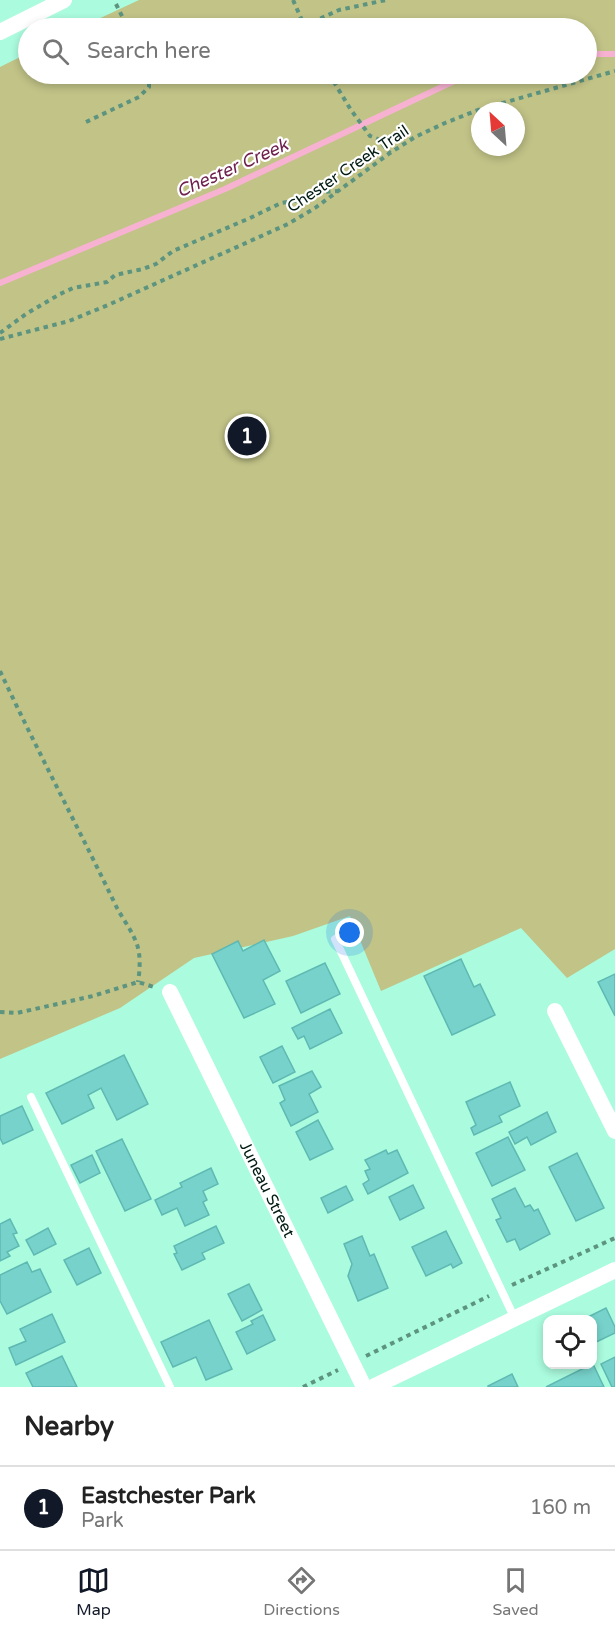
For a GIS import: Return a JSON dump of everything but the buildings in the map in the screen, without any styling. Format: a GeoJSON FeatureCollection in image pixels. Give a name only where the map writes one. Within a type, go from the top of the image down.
{"type":"FeatureCollection","features":[{"type":"Feature","properties":{"kind":"street"},"geometry":{"type":"LineString","coordinates":[[28,18],[64,0]]}},
{"type":"Feature","properties":{"kind":"street"},"geometry":{"type":"LineString","coordinates":[[0,32],[18,23]]}},
{"type":"Feature","properties":{"kind":"street","name":"Juneau Street"},"geometry":{"type":"LineString","coordinates":[[170,993],[364,1387]]}},
{"type":"Feature","properties":{"kind":"street"},"geometry":{"type":"LineString","coordinates":[[555,1011],[615,1131]]}},
{"type":"Feature","properties":{"kind":"street"},"geometry":{"type":"LineString","coordinates":[[373,1387],[615,1270]]}},
{"type":"Feature","properties":{"kind":"lane"},"geometry":{"type":"LineString","coordinates":[[335,939],[515,1319]]}},
{"type":"Feature","properties":{"kind":"lane"},"geometry":{"type":"LineString","coordinates":[[31,1097],[170,1387]]}},
{"type":"Feature","properties":{"kind":"path"},"geometry":{"type":"LineString","coordinates":[[293,0],[301,18]]}},
{"type":"Feature","properties":{"kind":"path"},"geometry":{"type":"LineString","coordinates":[[323,18],[339,10],[386,0]]}},
{"type":"Feature","properties":{"kind":"path"},"geometry":{"type":"LineString","coordinates":[[116,4],[123,18]]}},
{"type":"Feature","properties":{"kind":"path","name":"Chester Creek Trail"},"geometry":{"type":"LineString","coordinates":[[597,76],[615,71]]}},
{"type":"Feature","properties":{"kind":"path"},"geometry":{"type":"LineString","coordinates":[[86,122],[138,97],[149,87],[149,84]]}},
{"type":"Feature","properties":{"kind":"path"},"geometry":{"type":"LineString","coordinates":[[335,84],[370,136],[378,139],[390,153]]}},
{"type":"Feature","properties":{"kind":"path","name":"Chester Creek Trail"},"geometry":{"type":"LineString","coordinates":[[0,339],[69,321],[288,224],[315,208],[390,153],[415,137],[445,123],[467,114],[570,84]]}},
{"type":"Feature","properties":{"kind":"path"},"geometry":{"type":"LineString","coordinates":[[0,333],[26,314],[73,288],[107,282],[115,275],[156,264],[173,251],[281,203],[307,199],[324,192],[338,191]]}},
{"type":"Feature","properties":{"kind":"path"},"geometry":{"type":"LineString","coordinates":[[0,671],[51,778],[137,943],[140,970],[138,982]]}},
{"type":"Feature","properties":{"kind":"path"},"geometry":{"type":"LineString","coordinates":[[0,1012],[17,1013],[93,996],[138,982],[170,993]]}},
{"type":"Feature","properties":{"kind":"green space"},"geometry":{"type":"Polygon","coordinates":[[[139,0],[615,0],[615,949],[567,978],[521,928],[381,991],[350,916],[293,936],[194,958],[120,1008],[0,1059],[0,67],[18,58],[18,84],[597,84],[597,18],[100,18],[139,0]]]}},
{"type":"Feature","properties":{"kind":"waterway","name":"Chester Creek"},"geometry":{"type":"LineString","coordinates":[[597,54],[615,54]]}},
{"type":"Feature","properties":{"kind":"waterway","name":"Chester Creek"},"geometry":{"type":"LineString","coordinates":[[0,283],[225,189],[448,84]]}},
{"type":"Feature","properties":{"kind":"place","name":"Eastchester Park"},"geometry":{"type":"Point","coordinates":[247,436]}}]}
